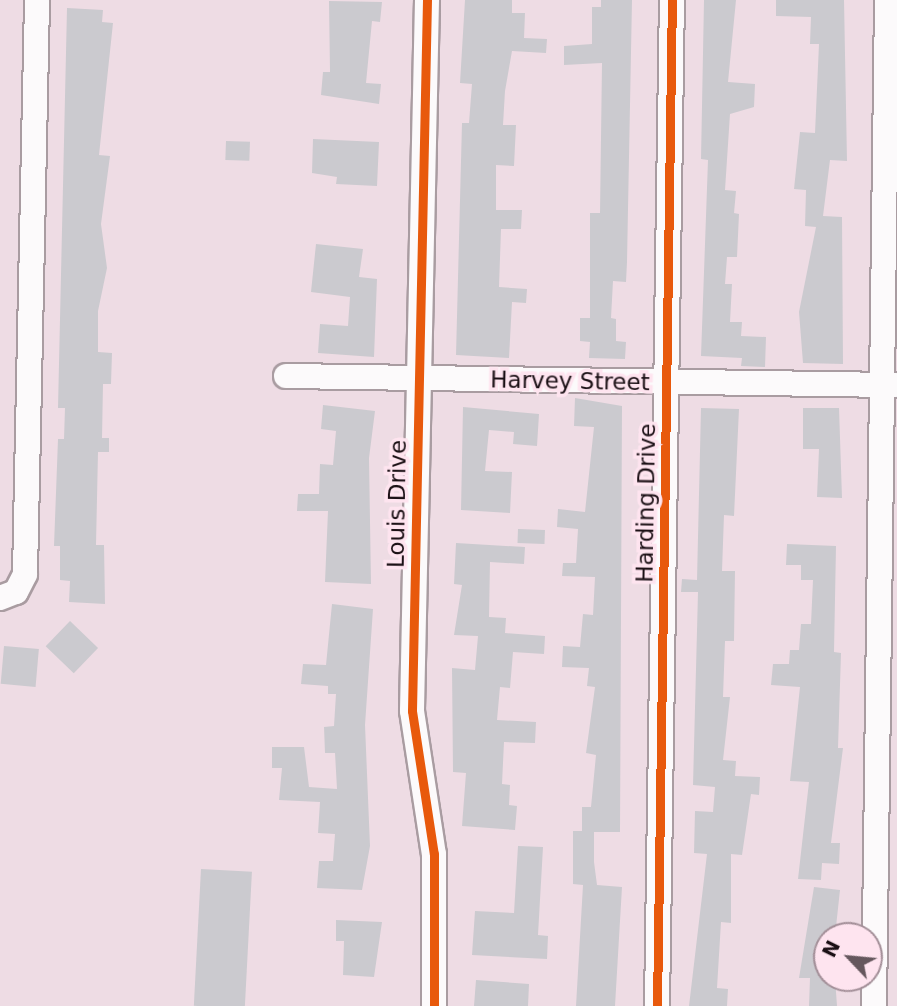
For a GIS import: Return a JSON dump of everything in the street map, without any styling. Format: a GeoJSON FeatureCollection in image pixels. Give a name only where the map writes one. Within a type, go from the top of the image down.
{"type":"FeatureCollection","features":[{"type":"Feature","properties":{"kind":"street"},"geometry":{"type":"LineString","coordinates":[[0,598],[16,592],[25,574],[37,0]]}},
{"type":"Feature","properties":{"kind":"street","name":"Louis Drive"},"geometry":{"type":"LineString","coordinates":[[427,0],[412,711],[435,864],[434,1006]]}},
{"type":"Feature","properties":{"kind":"street","name":"Harding Drive"},"geometry":{"type":"LineString","coordinates":[[657,1006],[672,0]]}},
{"type":"Feature","properties":{"kind":"street"},"geometry":{"type":"LineString","coordinates":[[874,1006],[886,904],[890,385],[887,0]]}},
{"type":"Feature","properties":{"kind":"street","name":"Harvey Street"},"geometry":{"type":"LineString","coordinates":[[286,376],[890,385]]}},
{"type":"Feature","properties":{"kind":"building"},"geometry":{"type":"Polygon","coordinates":[[[465,0],[512,0],[512,13],[525,13],[524,38],[547,39],[546,53],[512,51],[505,91],[503,125],[516,125],[514,166],[496,165],[496,210],[522,210],[521,229],[501,229],[499,287],[527,289],[526,303],[512,302],[509,358],[456,355],[462,123],[469,123],[472,84],[460,83],[465,0]]]}},
{"type":"Feature","properties":{"kind":"building"},"geometry":{"type":"Polygon","coordinates":[[[601,0],[632,0],[626,282],[613,281],[611,318],[616,319],[616,341],[626,342],[625,359],[589,358],[590,342],[580,341],[580,318],[590,318],[590,213],[600,213],[602,63],[564,65],[564,46],[592,44],[592,7],[601,7],[601,0]]]}},
{"type":"Feature","properties":{"kind":"building"},"geometry":{"type":"Polygon","coordinates":[[[704,0],[736,0],[728,82],[755,84],[754,107],[730,114],[725,190],[736,191],[734,213],[739,214],[737,257],[727,257],[725,284],[732,284],[730,322],[742,322],[741,336],[766,337],[765,367],[741,366],[742,358],[701,356],[708,160],[701,159],[704,0]]]}},
{"type":"Feature","properties":{"kind":"building"},"geometry":{"type":"Polygon","coordinates":[[[776,0],[844,0],[847,161],[830,160],[823,216],[842,217],[843,364],[803,363],[799,312],[816,227],[805,226],[806,190],[794,189],[800,132],[815,133],[819,44],[810,44],[811,17],[776,16],[776,0]]]}},
{"type":"Feature","properties":{"kind":"building"},"geometry":{"type":"Polygon","coordinates":[[[329,1],[382,2],[380,22],[372,21],[366,83],[381,84],[379,104],[321,95],[323,72],[330,72],[329,1]]]}},
{"type":"Feature","properties":{"kind":"building"},"geometry":{"type":"Polygon","coordinates":[[[67,8],[103,10],[102,22],[113,23],[99,155],[110,156],[101,224],[107,268],[98,311],[98,352],[112,353],[111,384],[103,384],[102,438],[109,438],[109,452],[98,452],[96,545],[104,545],[105,604],[69,602],[70,581],[60,580],[60,546],[54,546],[58,439],[64,439],[65,408],[58,408],[67,8]]]}},
{"type":"Feature","properties":{"kind":"building"},"geometry":{"type":"Polygon","coordinates":[[[313,139],[379,142],[377,186],[336,184],[337,177],[312,173],[313,139]]]}},
{"type":"Feature","properties":{"kind":"building"},"geometry":{"type":"Polygon","coordinates":[[[226,141],[250,142],[249,161],[225,160],[226,141]]]}},
{"type":"Feature","properties":{"kind":"building"},"geometry":{"type":"Polygon","coordinates":[[[316,244],[363,249],[359,277],[377,279],[374,357],[318,353],[320,324],[348,326],[350,297],[311,292],[316,244]]]}},
{"type":"Feature","properties":{"kind":"building"},"geometry":{"type":"Polygon","coordinates":[[[575,398],[622,406],[620,832],[594,832],[597,885],[622,887],[615,1006],[576,1006],[583,885],[573,884],[573,831],[582,831],[582,807],[591,807],[596,755],[586,753],[595,687],[587,686],[589,668],[562,667],[563,646],[580,647],[583,614],[593,615],[595,577],[562,576],[563,563],[576,563],[578,529],[557,527],[558,509],[585,512],[594,427],[574,426],[575,398]]]}},
{"type":"Feature","properties":{"kind":"building"},"geometry":{"type":"Polygon","coordinates":[[[323,405],[375,411],[369,458],[371,584],[325,582],[328,511],[297,511],[298,494],[319,494],[320,464],[333,465],[336,431],[321,429],[323,405]]]}},
{"type":"Feature","properties":{"kind":"building"},"geometry":{"type":"Polygon","coordinates":[[[463,407],[539,414],[537,446],[513,444],[514,432],[489,430],[485,471],[512,472],[510,513],[461,510],[463,407]]]}},
{"type":"Feature","properties":{"kind":"building"},"geometry":{"type":"Polygon","coordinates":[[[701,408],[739,409],[734,516],[724,515],[722,571],[735,571],[734,641],[725,641],[723,697],[730,697],[723,760],[736,761],[735,776],[760,777],[759,795],[751,794],[742,855],[731,854],[731,923],[721,922],[717,988],[728,989],[727,1006],[689,1006],[707,854],[694,853],[695,811],[713,812],[715,787],[693,785],[698,592],[681,592],[682,579],[697,580],[701,408]]]}},
{"type":"Feature","properties":{"kind":"building"},"geometry":{"type":"Polygon","coordinates":[[[803,408],[839,408],[842,498],[817,497],[819,449],[803,449],[803,408]]]}},
{"type":"Feature","properties":{"kind":"building"},"geometry":{"type":"Polygon","coordinates":[[[518,529],[545,530],[544,544],[518,543],[518,529]]]}},
{"type":"Feature","properties":{"kind":"building"},"geometry":{"type":"Polygon","coordinates":[[[456,543],[525,547],[524,564],[490,562],[489,617],[506,618],[505,633],[545,636],[544,654],[513,652],[510,688],[500,687],[497,720],[536,722],[535,743],[504,742],[502,784],[510,785],[509,805],[517,806],[515,830],[462,826],[466,773],[453,772],[452,668],[475,670],[478,636],[454,635],[462,585],[454,584],[456,543]]]}},
{"type":"Feature","properties":{"kind":"building"},"geometry":{"type":"Polygon","coordinates":[[[787,544],[836,546],[834,652],[841,653],[838,748],[843,748],[831,843],[840,843],[839,864],[822,863],[821,880],[798,879],[809,782],[790,781],[800,687],[771,685],[773,664],[789,664],[790,650],[799,650],[801,624],[811,624],[813,580],[801,580],[801,565],[786,565],[787,544]]]}},
{"type":"Feature","properties":{"kind":"building"},"geometry":{"type":"Polygon","coordinates":[[[332,604],[373,609],[365,725],[370,846],[362,890],[317,888],[319,861],[333,861],[335,834],[318,833],[320,802],[279,800],[282,768],[272,768],[272,747],[304,747],[309,787],[337,789],[335,753],[325,753],[324,727],[334,726],[336,694],[328,694],[328,686],[301,684],[303,664],[326,665],[332,604]]]}},
{"type":"Feature","properties":{"kind":"building"},"geometry":{"type":"Polygon","coordinates":[[[70,621],[98,648],[74,673],[46,646],[70,621]]]}},
{"type":"Feature","properties":{"kind":"building"},"geometry":{"type":"Polygon","coordinates":[[[4,646],[39,649],[36,687],[1,684],[4,646]]]}},
{"type":"Feature","properties":{"kind":"building"},"geometry":{"type":"Polygon","coordinates":[[[518,846],[543,847],[538,935],[548,936],[547,959],[472,955],[475,911],[514,913],[518,846]]]}},
{"type":"Feature","properties":{"kind":"building"},"geometry":{"type":"Polygon","coordinates":[[[201,869],[252,872],[245,1006],[194,1006],[201,869]]]}},
{"type":"Feature","properties":{"kind":"building"},"geometry":{"type":"Polygon","coordinates":[[[814,887],[840,890],[837,922],[813,922],[813,992],[836,992],[837,1006],[809,1006],[810,978],[799,978],[814,887]]]}},
{"type":"Feature","properties":{"kind":"building"},"geometry":{"type":"Polygon","coordinates":[[[336,920],[382,922],[374,977],[343,975],[344,941],[336,941],[336,920]]]}},
{"type":"Feature","properties":{"kind":"building"},"geometry":{"type":"Polygon","coordinates":[[[476,980],[529,984],[528,1006],[474,1006],[476,980]]]}},
{"type":"Feature","properties":{"kind":"cycle path"},"geometry":{"type":"LineString","coordinates":[[427,0],[412,711],[434,854],[434,1006]]}},
{"type":"Feature","properties":{"kind":"cycle path"},"geometry":{"type":"LineString","coordinates":[[657,1006],[672,0]]}}]}
